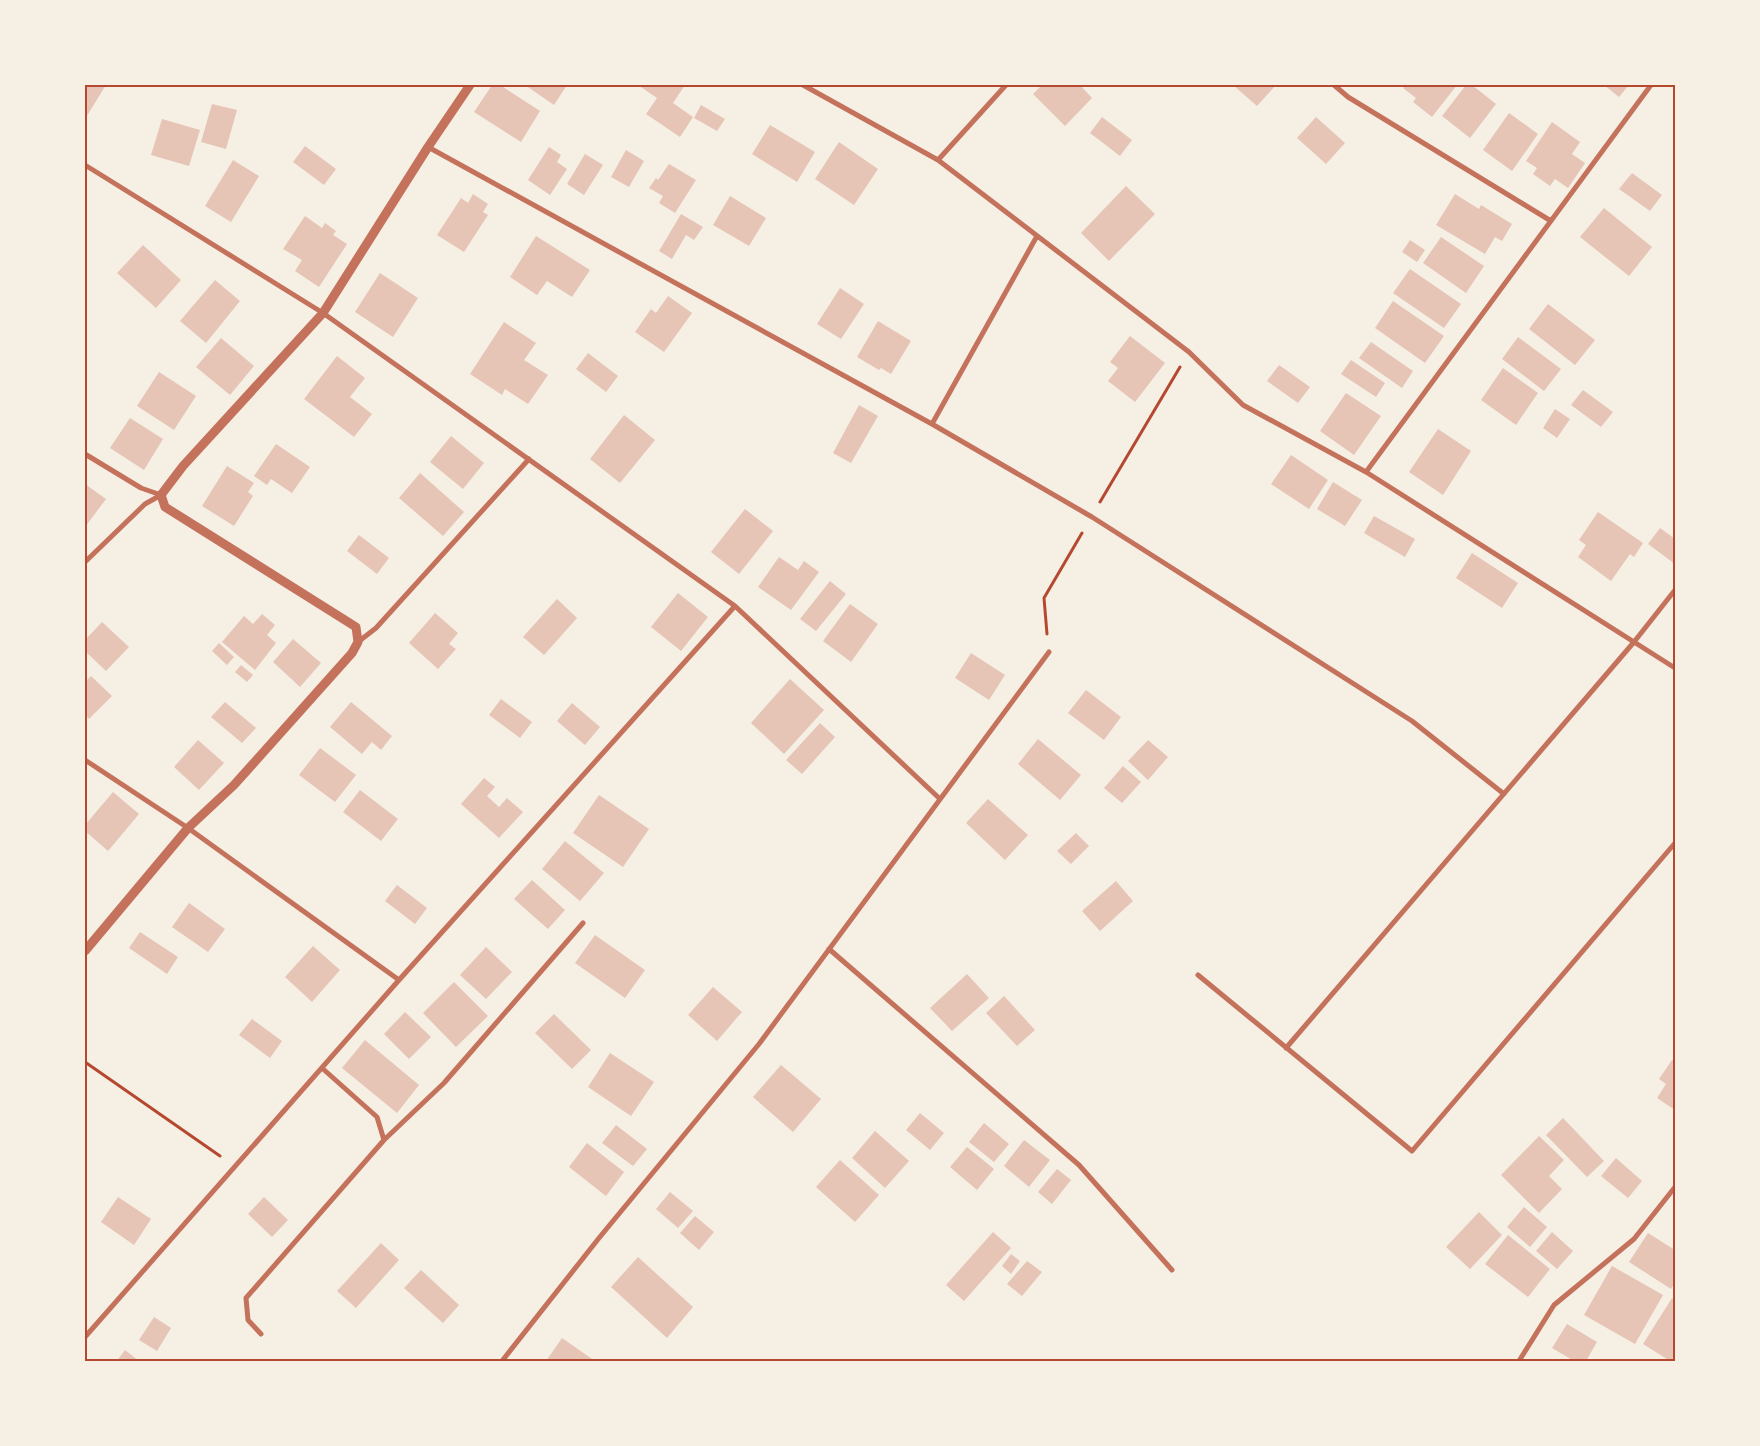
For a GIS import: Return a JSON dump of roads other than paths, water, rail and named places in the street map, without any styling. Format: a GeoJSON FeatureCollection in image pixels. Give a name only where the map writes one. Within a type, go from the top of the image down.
{"type":"FeatureCollection","features":[{"type":"Feature","properties":{"kind":"street"},"geometry":{"type":"LineString","coordinates":[[85,562],[145,504],[161,494],[183,466],[323,313],[428,147],[470,85]]}},
{"type":"Feature","properties":{"kind":"street"},"geometry":{"type":"LineString","coordinates":[[803,85],[938,160],[1189,352],[1243,404],[1366,472],[1675,668]]}},
{"type":"Feature","properties":{"kind":"street"},"geometry":{"type":"LineString","coordinates":[[938,160],[1006,85]]}},
{"type":"Feature","properties":{"kind":"street"},"geometry":{"type":"LineString","coordinates":[[1334,85],[1348,97],[1551,221]]}},
{"type":"Feature","properties":{"kind":"street"},"geometry":{"type":"LineString","coordinates":[[1366,472],[1652,85]]}},
{"type":"Feature","properties":{"kind":"street"},"geometry":{"type":"LineString","coordinates":[[428,147],[932,424],[1092,517],[1412,721],[1504,794]]}},
{"type":"Feature","properties":{"kind":"street"},"geometry":{"type":"LineString","coordinates":[[85,165],[323,313],[735,606],[940,799]]}},
{"type":"Feature","properties":{"kind":"street"},"geometry":{"type":"LineString","coordinates":[[932,424],[1037,236]]}},
{"type":"Feature","properties":{"kind":"street"},"geometry":{"type":"LineString","coordinates":[[85,454],[141,488],[161,494]]}},
{"type":"Feature","properties":{"kind":"street"},"geometry":{"type":"LineString","coordinates":[[85,951],[188,828],[234,785],[352,653],[358,642],[376,628],[529,459]]}},
{"type":"Feature","properties":{"kind":"street"},"geometry":{"type":"LineString","coordinates":[[161,494],[165,507],[356,627],[358,642]]}},
{"type":"Feature","properties":{"kind":"street"},"geometry":{"type":"LineString","coordinates":[[1286,1048],[1634,642],[1675,590]]}},
{"type":"Feature","properties":{"kind":"street"},"geometry":{"type":"LineString","coordinates":[[85,1337],[399,980],[735,606]]}},
{"type":"Feature","properties":{"kind":"street"},"geometry":{"type":"LineString","coordinates":[[502,1361],[599,1238],[759,1044],[1049,652]]}},
{"type":"Feature","properties":{"kind":"street"},"geometry":{"type":"LineString","coordinates":[[85,760],[188,828],[399,980]]}},
{"type":"Feature","properties":{"kind":"street"},"geometry":{"type":"LineString","coordinates":[[1198,975],[1412,1151],[1675,843]]}},
{"type":"Feature","properties":{"kind":"street"},"geometry":{"type":"LineString","coordinates":[[261,1334],[248,1320],[246,1298],[384,1140],[444,1084],[584,923]]}},
{"type":"Feature","properties":{"kind":"street"},"geometry":{"type":"LineString","coordinates":[[829,949],[1079,1165],[1172,1270]]}},
{"type":"Feature","properties":{"kind":"street"},"geometry":{"type":"LineString","coordinates":[[322,1068],[377,1117],[384,1140]]}},
{"type":"Feature","properties":{"kind":"street"},"geometry":{"type":"LineString","coordinates":[[1519,1361],[1554,1305],[1634,1239],[1675,1187]]}}]}
